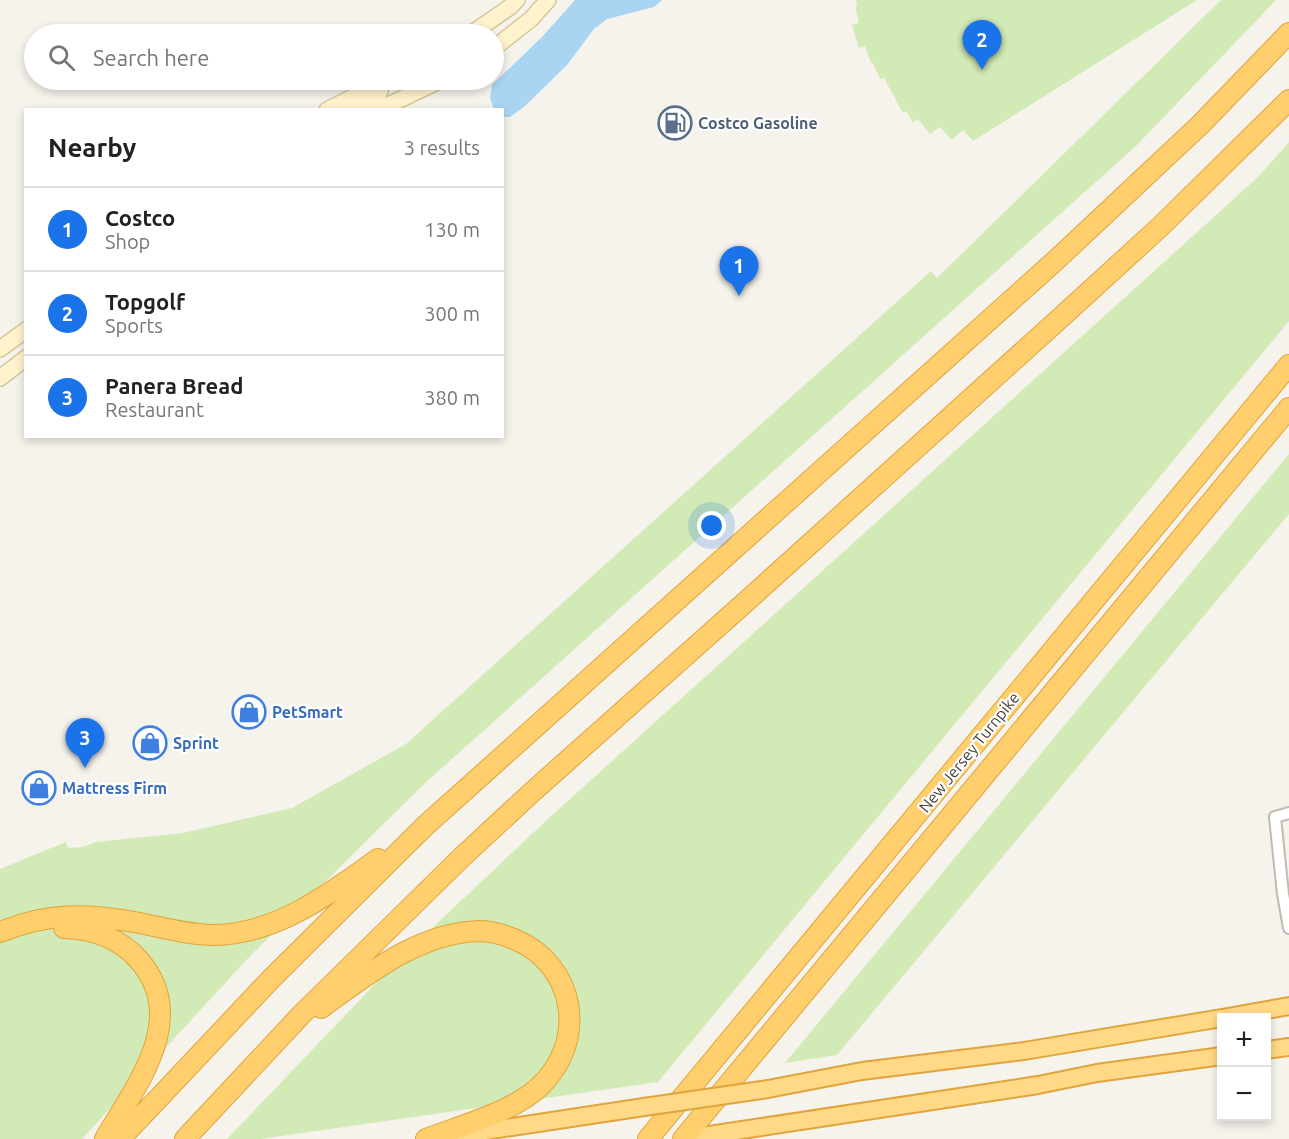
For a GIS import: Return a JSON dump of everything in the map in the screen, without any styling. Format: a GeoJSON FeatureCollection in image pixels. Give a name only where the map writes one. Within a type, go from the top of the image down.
{"type":"FeatureCollection","features":[{"type":"Feature","properties":{"kind":"highway"},"geometry":{"type":"LineString","coordinates":[[120,1139],[263,987],[426,825],[1055,261],[1200,125],[1289,33]]}},
{"type":"Feature","properties":{"kind":"highway"},"geometry":{"type":"LineString","coordinates":[[185,1139],[273,1044],[462,857],[1161,226],[1289,100]]}},
{"type":"Feature","properties":{"kind":"highway","name":"New Jersey Turnpike"},"geometry":{"type":"LineString","coordinates":[[648,1139],[1289,365]]}},
{"type":"Feature","properties":{"kind":"highway","name":"New Jersey Turnpike"},"geometry":{"type":"LineString","coordinates":[[683,1139],[780,1025],[1289,408]]}},
{"type":"Feature","properties":{"kind":"highway"},"geometry":{"type":"LineString","coordinates":[[0,932],[37,919],[60,916],[107,918],[187,933],[215,935],[242,932],[293,914],[317,901],[426,825]]}},
{"type":"Feature","properties":{"kind":"highway"},"geometry":{"type":"LineString","coordinates":[[0,943],[59,928],[85,929],[108,936],[129,949],[145,966],[156,987],[160,1011],[159,1035],[151,1058],[105,1139]]}},
{"type":"Feature","properties":{"kind":"highway"},"geometry":{"type":"LineString","coordinates":[[273,1044],[378,967],[403,952],[454,935],[480,931],[504,935],[526,944],[544,957],[557,974],[566,993],[570,1015],[569,1036],[563,1056],[552,1075],[537,1090],[518,1102],[428,1139]]}},
{"type":"Feature","properties":{"kind":"highway"},"geometry":{"type":"LineString","coordinates":[[1250,1013],[1289,1006]]}},
{"type":"Feature","properties":{"kind":"highway"},"geometry":{"type":"LineString","coordinates":[[428,1139],[768,1089],[862,1071],[1023,1052],[1217,1019]]}},
{"type":"Feature","properties":{"kind":"highway"},"geometry":{"type":"LineString","coordinates":[[1271,1049],[1289,1047]]}},
{"type":"Feature","properties":{"kind":"highway"},"geometry":{"type":"LineString","coordinates":[[683,1139],[1038,1085],[1097,1072],[1217,1057]]}},
{"type":"Feature","properties":{"kind":"main road"},"geometry":{"type":"LineString","coordinates":[[485,24],[517,0]]}},
{"type":"Feature","properties":{"kind":"main road"},"geometry":{"type":"LineString","coordinates":[[504,40],[531,19],[548,0]]}},
{"type":"Feature","properties":{"kind":"main road"},"geometry":{"type":"LineString","coordinates":[[331,108],[366,90]]}},
{"type":"Feature","properties":{"kind":"main road"},"geometry":{"type":"LineString","coordinates":[[358,108],[376,98],[380,90]]}},
{"type":"Feature","properties":{"kind":"main road"},"geometry":{"type":"LineString","coordinates":[[382,108],[420,90]]}},
{"type":"Feature","properties":{"kind":"main road"},"geometry":{"type":"LineString","coordinates":[[0,349],[24,331]]}},
{"type":"Feature","properties":{"kind":"main road"},"geometry":{"type":"LineString","coordinates":[[0,378],[24,360]]}},
{"type":"Feature","properties":{"kind":"street"},"geometry":{"type":"LineString","coordinates":[[1289,813],[1275,817],[1289,928]]}},
{"type":"Feature","properties":{"kind":"green space"},"geometry":{"type":"Polygon","coordinates":[[[856,0],[1197,0],[973,141],[963,130],[952,140],[940,127],[930,134],[918,119],[913,122],[906,111],[903,113],[884,78],[880,79],[865,46],[859,48],[852,25],[859,23],[855,7],[857,6],[856,0]]]}},
{"type":"Feature","properties":{"kind":"green space"},"geometry":{"type":"Polygon","coordinates":[[[1221,0],[1276,0],[1136,146],[424,784],[249,957],[82,1139],[0,1139],[0,869],[66,842],[68,848],[83,847],[96,842],[183,833],[292,808],[406,744],[931,271],[937,278],[1221,0]]]}},
{"type":"Feature","properties":{"kind":"green space"},"geometry":{"type":"Polygon","coordinates":[[[1289,142],[1289,321],[658,1082],[260,1139],[227,1139],[397,961],[549,818],[1257,178],[1289,142]]]}},
{"type":"Feature","properties":{"kind":"green space"},"geometry":{"type":"Polygon","coordinates":[[[1289,454],[1289,514],[837,1055],[785,1063],[1289,454]]]}},
{"type":"Feature","properties":{"kind":"water"},"geometry":{"type":"Polygon","coordinates":[[[575,0],[662,0],[654,7],[607,19],[594,29],[567,65],[525,106],[510,117],[504,117],[504,108],[494,108],[490,98],[491,90],[504,90],[504,73],[542,37],[575,0]]]}},
{"type":"Feature","properties":{"kind":"place","name":"Topgolf"},"geometry":{"type":"Point","coordinates":[982,70]}},
{"type":"Feature","properties":{"kind":"place","name":"Costco Gasoline"},"geometry":{"type":"Point","coordinates":[675,123]}},
{"type":"Feature","properties":{"kind":"place","name":"Costco"},"geometry":{"type":"Point","coordinates":[739,296]}},
{"type":"Feature","properties":{"kind":"place","name":"PetSmart"},"geometry":{"type":"Point","coordinates":[249,712]}},
{"type":"Feature","properties":{"kind":"place","name":"Sprint"},"geometry":{"type":"Point","coordinates":[150,743]}},
{"type":"Feature","properties":{"kind":"place","name":"Panera Bread"},"geometry":{"type":"Point","coordinates":[85,768]}},
{"type":"Feature","properties":{"kind":"place","name":"Mattress Firm"},"geometry":{"type":"Point","coordinates":[39,788]}}]}
